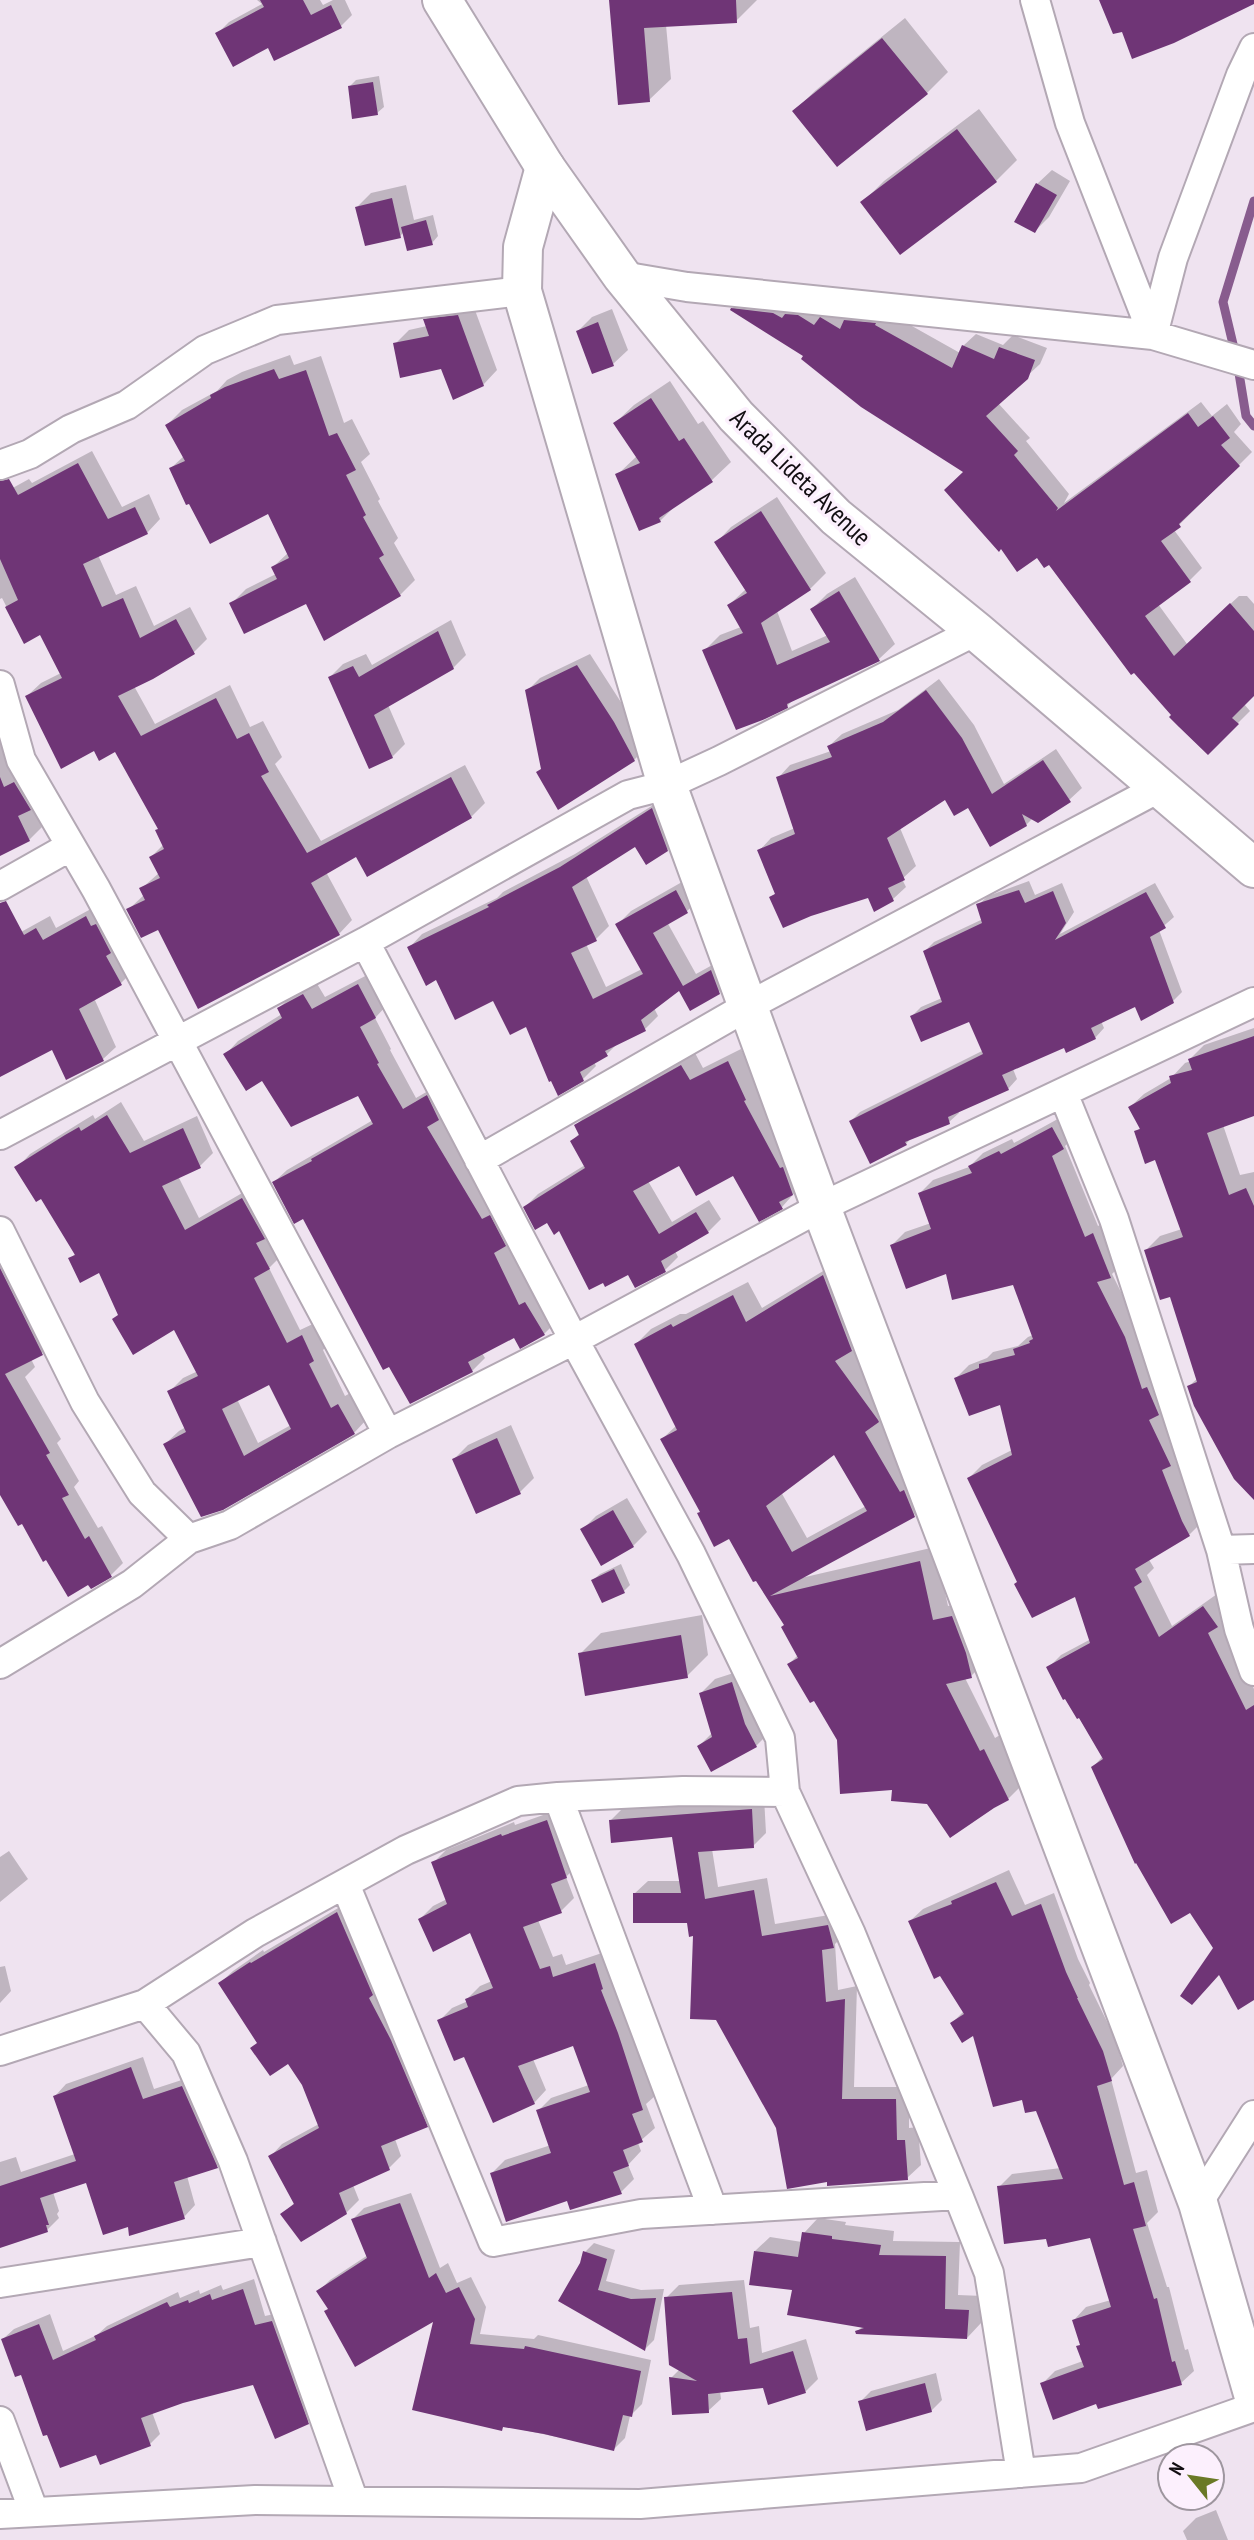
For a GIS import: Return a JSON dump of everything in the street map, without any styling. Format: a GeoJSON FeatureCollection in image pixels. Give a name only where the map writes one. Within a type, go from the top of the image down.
{"type":"FeatureCollection","features":[{"type":"Feature","properties":{"kind":"main road","name":"Arada Lideta Avenue"},"geometry":{"type":"LineString","coordinates":[[442,0],[545,167],[622,276],[736,416],[836,517],[976,631],[1254,868]]}},
{"type":"Feature","properties":{"kind":"main road"},"geometry":{"type":"LineString","coordinates":[[545,167],[523,247],[522,291],[667,785],[821,1207],[1198,2203],[1254,2397]]}},
{"type":"Feature","properties":{"kind":"street"},"geometry":{"type":"LineString","coordinates":[[1035,0],[1070,123],[1153,335]]}},
{"type":"Feature","properties":{"kind":"street"},"geometry":{"type":"LineString","coordinates":[[1153,335],[1173,258],[1241,75],[1254,48]]}},
{"type":"Feature","properties":{"kind":"street"},"geometry":{"type":"LineString","coordinates":[[622,276],[687,287],[1153,335],[1254,365]]}},
{"type":"Feature","properties":{"kind":"street"},"geometry":{"type":"LineString","coordinates":[[0,465],[30,454],[71,429],[127,405],[205,350],[277,320],[522,291]]}},
{"type":"Feature","properties":{"kind":"street"},"geometry":{"type":"LineString","coordinates":[[0,1135],[365,943],[628,795],[667,785],[719,761],[976,631]]}},
{"type":"Feature","properties":{"kind":"street"},"geometry":{"type":"LineString","coordinates":[[0,685],[21,760],[71,846],[388,1434]]}},
{"type":"Feature","properties":{"kind":"street"},"geometry":{"type":"LineString","coordinates":[[479,1160],[748,1006],[1158,788]]}},
{"type":"Feature","properties":{"kind":"street"},"geometry":{"type":"LineString","coordinates":[[0,886],[71,846]]}},
{"type":"Feature","properties":{"kind":"street"},"geometry":{"type":"LineString","coordinates":[[365,943],[574,1340],[691,1554],[780,1738],[785,1792],[851,1934],[989,2273],[1021,2473]]}},
{"type":"Feature","properties":{"kind":"street"},"geometry":{"type":"LineString","coordinates":[[0,1664],[132,1584],[189,1539],[230,1525],[388,1434],[574,1340],[821,1207],[1254,1002]]}},
{"type":"Feature","properties":{"kind":"street"},"geometry":{"type":"LineString","coordinates":[[1063,1093],[1114,1219],[1221,1550],[1239,1629],[1254,1671]]}},
{"type":"Feature","properties":{"kind":"street"},"geometry":{"type":"LineString","coordinates":[[0,1231],[85,1402],[142,1493],[189,1539]]}},
{"type":"Feature","properties":{"kind":"street"},"geometry":{"type":"LineString","coordinates":[[1221,1550],[1254,1549]]}},
{"type":"Feature","properties":{"kind":"street"},"geometry":{"type":"LineString","coordinates":[[0,2051],[145,2004],[255,1933],[407,1850],[518,1801],[683,1791],[785,1792]]}},
{"type":"Feature","properties":{"kind":"street"},"geometry":{"type":"LineString","coordinates":[[558,1797],[713,2210]]}},
{"type":"Feature","properties":{"kind":"street"},"geometry":{"type":"LineString","coordinates":[[345,1884],[493,2242],[641,2214],[958,2195]]}},
{"type":"Feature","properties":{"kind":"street"},"geometry":{"type":"LineString","coordinates":[[145,2004],[186,2053],[233,2161],[353,2500]]}},
{"type":"Feature","properties":{"kind":"street"},"geometry":{"type":"LineString","coordinates":[[1198,2203],[1254,2115]]}},
{"type":"Feature","properties":{"kind":"street"},"geometry":{"type":"LineString","coordinates":[[0,2283],[262,2242]]}},
{"type":"Feature","properties":{"kind":"street"},"geometry":{"type":"LineString","coordinates":[[0,2514],[256,2500],[640,2504],[1081,2469],[1254,2407]]}},
{"type":"Feature","properties":{"kind":"street"},"geometry":{"type":"LineString","coordinates":[[0,2421],[34,2512]]}},
{"type":"Feature","properties":{"kind":"building"},"geometry":{"type":"Polygon","coordinates":[[[260,0],[303,0],[311,15],[331,5],[342,28],[274,61],[268,48],[233,67],[215,33],[264,7],[260,0]]]}},
{"type":"Feature","properties":{"kind":"building"},"geometry":{"type":"Polygon","coordinates":[[[609,0],[736,0],[737,23],[644,28],[650,102],[618,105],[609,0]]]}},
{"type":"Feature","properties":{"kind":"building"},"geometry":{"type":"Polygon","coordinates":[[[1099,0],[1254,0],[1254,4],[1174,43],[1132,59],[1122,32],[1113,34],[1099,0]]]}},
{"type":"Feature","properties":{"kind":"building"},"geometry":{"type":"Polygon","coordinates":[[[882,38],[928,94],[837,167],[792,111],[882,38]]]}},
{"type":"Feature","properties":{"kind":"building"},"geometry":{"type":"Polygon","coordinates":[[[373,82],[378,115],[352,119],[348,86],[373,82]]]}},
{"type":"Feature","properties":{"kind":"building"},"geometry":{"type":"Polygon","coordinates":[[[957,129],[997,182],[900,255],[860,202],[957,129]]]}},
{"type":"Feature","properties":{"kind":"building"},"geometry":{"type":"Polygon","coordinates":[[[1036,183],[1057,195],[1035,233],[1014,222],[1036,183]]]}},
{"type":"Feature","properties":{"kind":"building"},"geometry":{"type":"Polygon","coordinates":[[[392,198],[401,238],[365,246],[355,207],[392,198]]]}},
{"type":"Feature","properties":{"kind":"building"},"geometry":{"type":"Polygon","coordinates":[[[426,220],[433,245],[407,251],[401,227],[426,220]]]}},
{"type":"Feature","properties":{"kind":"building"},"geometry":{"type":"Polygon","coordinates":[[[730,310],[773,313],[782,318],[785,314],[798,315],[814,325],[820,317],[840,329],[844,320],[876,323],[875,325],[952,368],[962,345],[994,359],[999,347],[1035,360],[1028,379],[986,416],[1018,451],[1014,455],[1058,508],[1056,511],[1188,413],[1198,427],[1213,416],[1230,438],[1221,445],[1240,466],[1179,524],[1181,527],[1161,541],[1191,582],[1145,616],[1174,656],[1230,603],[1254,631],[1254,696],[1232,718],[1239,724],[1208,755],[1169,717],[1171,715],[1134,673],[1131,675],[1049,565],[1044,568],[1037,558],[1017,572],[1001,549],[999,552],[944,490],[963,472],[861,407],[801,359],[803,356],[730,310]]]}},
{"type":"Feature","properties":{"kind":"building"},"geometry":{"type":"Polygon","coordinates":[[[458,315],[484,386],[453,400],[441,369],[400,378],[393,343],[429,336],[423,319],[458,315]]]}},
{"type":"Feature","properties":{"kind":"building"},"geometry":{"type":"Polygon","coordinates":[[[598,322],[614,366],[592,374],[576,331],[598,322]]]}},
{"type":"Feature","properties":{"kind":"building"},"geometry":{"type":"Polygon","coordinates":[[[274,369],[279,379],[306,370],[329,436],[337,433],[356,470],[346,475],[366,515],[363,517],[384,555],[379,558],[401,596],[324,641],[306,604],[244,634],[229,603],[277,579],[271,567],[289,558],[268,514],[210,544],[189,504],[186,505],[169,468],[185,461],[165,425],[225,387],[274,369]]]}},
{"type":"Feature","properties":{"kind":"building"},"geometry":{"type":"Polygon","coordinates":[[[651,398],[679,441],[684,438],[713,482],[659,518],[661,522],[639,531],[615,474],[640,463],[613,423],[651,398]]]}},
{"type":"Feature","properties":{"kind":"building"},"geometry":{"type":"Polygon","coordinates":[[[78,463],[108,519],[135,507],[148,534],[83,564],[102,607],[123,598],[140,638],[176,619],[195,654],[118,696],[141,736],[216,698],[237,739],[249,733],[269,772],[261,776],[307,853],[451,777],[472,818],[367,877],[356,857],[311,883],[340,935],[198,1009],[158,930],[141,938],[126,909],[145,900],[139,888],[160,878],[149,857],[164,849],[155,830],[158,829],[115,752],[99,761],[94,751],[61,769],[25,696],[62,678],[40,635],[24,644],[5,607],[18,600],[0,559],[0,481],[9,479],[18,495],[78,463]]]}},
{"type":"Feature","properties":{"kind":"building"},"geometry":{"type":"Polygon","coordinates":[[[761,511],[811,590],[761,623],[777,665],[830,642],[810,609],[839,591],[880,661],[787,704],[788,708],[736,730],[702,650],[743,633],[727,605],[747,593],[714,542],[761,511]]]}},
{"type":"Feature","properties":{"kind":"building"},"geometry":{"type":"Polygon","coordinates":[[[438,631],[454,669],[374,715],[393,758],[369,769],[328,677],[353,666],[359,677],[438,631]]]}},
{"type":"Feature","properties":{"kind":"building"},"geometry":{"type":"Polygon","coordinates":[[[577,665],[614,722],[635,761],[558,810],[536,772],[541,769],[525,690],[577,665]]]}},
{"type":"Feature","properties":{"kind":"building"},"geometry":{"type":"Polygon","coordinates":[[[926,690],[962,738],[992,794],[1043,760],[1071,802],[1038,823],[1022,814],[1027,826],[990,847],[968,808],[954,816],[945,800],[887,838],[905,880],[888,888],[894,901],[874,912],[868,898],[783,928],[769,897],[775,894],[757,850],[795,834],[776,777],[832,757],[827,746],[883,722],[926,690]]]}},
{"type":"Feature","properties":{"kind":"building"},"geometry":{"type":"Polygon","coordinates":[[[0,777],[4,787],[14,782],[31,810],[18,816],[30,841],[0,856],[0,777]]]}},
{"type":"Feature","properties":{"kind":"building"},"geometry":{"type":"Polygon","coordinates":[[[652,808],[668,851],[646,865],[635,847],[572,887],[597,941],[571,953],[593,999],[643,974],[615,924],[676,890],[688,913],[653,933],[683,986],[711,970],[720,994],[690,1011],[679,991],[641,1020],[646,1031],[605,1051],[608,1056],[580,1072],[584,1081],[558,1096],[551,1081],[549,1082],[526,1027],[510,1035],[493,1001],[455,1020],[436,980],[426,986],[407,947],[489,907],[487,905],[560,867],[652,808]]]}},
{"type":"Feature","properties":{"kind":"building"},"geometry":{"type":"Polygon","coordinates":[[[1019,890],[1025,903],[1053,891],[1066,923],[1055,940],[1146,892],[1166,928],[1150,937],[1174,1003],[1141,1021],[1135,1007],[1091,1028],[1096,1039],[1066,1053],[1064,1048],[1002,1075],[1009,1090],[948,1117],[950,1124],[905,1142],[907,1145],[870,1164],[849,1121],[983,1054],[969,1022],[921,1042],[910,1016],[942,1002],[923,951],[982,923],[976,904],[1019,890]]]}},
{"type":"Feature","properties":{"kind":"building"},"geometry":{"type":"Polygon","coordinates":[[[6,901],[24,935],[36,928],[43,940],[86,916],[91,926],[96,924],[111,953],[106,956],[122,985],[79,1009],[104,1061],[66,1080],[52,1050],[0,1077],[0,903],[6,901]]]}},
{"type":"Feature","properties":{"kind":"building"},"geometry":{"type":"Polygon","coordinates":[[[358,984],[376,1018],[360,1027],[379,1063],[377,1064],[403,1109],[427,1095],[439,1120],[427,1127],[482,1219],[490,1215],[506,1246],[494,1253],[519,1305],[525,1302],[545,1335],[520,1349],[514,1338],[468,1362],[473,1372],[410,1404],[389,1367],[383,1370],[303,1219],[294,1224],[272,1182],[373,1124],[358,1096],[291,1127],[262,1081],[246,1091],[223,1054],[282,1018],[277,1008],[303,994],[312,1009],[358,984]]]}},
{"type":"Feature","properties":{"kind":"building"},"geometry":{"type":"Polygon","coordinates":[[[1254,1036],[1254,1116],[1207,1133],[1229,1195],[1246,1188],[1254,1206],[1254,1500],[1234,1479],[1194,1406],[1187,1386],[1197,1382],[1170,1297],[1160,1300],[1144,1250],[1183,1237],[1155,1160],[1145,1164],[1134,1131],[1140,1129],[1128,1107],[1171,1083],[1169,1076],[1192,1070],[1188,1059],[1254,1036]]]}},
{"type":"Feature","properties":{"kind":"building"},"geometry":{"type":"Polygon","coordinates":[[[728,1061],[746,1100],[744,1101],[780,1168],[783,1167],[793,1195],[779,1202],[783,1209],[759,1222],[733,1176],[696,1196],[679,1166],[633,1191],[659,1234],[696,1212],[709,1233],[661,1261],[666,1272],[635,1288],[628,1275],[605,1287],[603,1283],[589,1290],[559,1231],[554,1235],[547,1223],[535,1230],[523,1207],[585,1168],[570,1141],[579,1135],[574,1125],[681,1065],[690,1080],[728,1061]]]}},
{"type":"Feature","properties":{"kind":"building"},"geometry":{"type":"Polygon","coordinates":[[[107,1115],[130,1153],[183,1128],[201,1168],[162,1186],[185,1230],[242,1198],[265,1239],[256,1243],[270,1269],[254,1278],[287,1343],[302,1335],[314,1361],[309,1364],[331,1408],[338,1404],[355,1434],[223,1510],[201,1517],[163,1444],[186,1432],[167,1391],[198,1376],[174,1330],[133,1355],[112,1319],[118,1315],[99,1273],[80,1283],[68,1258],[75,1255],[41,1199],[36,1202],[14,1167],[79,1127],[81,1131],[107,1115]],[[269,1385],[222,1409],[244,1456],[291,1429],[269,1385]]]}},
{"type":"Feature","properties":{"kind":"building"},"geometry":{"type":"Polygon","coordinates":[[[1052,1127],[1064,1149],[1052,1156],[1085,1237],[1093,1233],[1111,1278],[1097,1282],[1125,1337],[1142,1389],[1147,1387],[1159,1415],[1149,1420],[1171,1466],[1162,1470],[1190,1536],[1135,1569],[1142,1582],[1134,1587],[1159,1637],[1203,1606],[1218,1627],[1208,1633],[1246,1710],[1254,1705],[1254,2000],[1238,2010],[1219,1975],[1192,2005],[1180,1996],[1213,1948],[1190,1913],[1171,1924],[1135,1864],[1091,1767],[1103,1759],[1079,1718],[1077,1719],[1065,1699],[1063,1700],[1046,1667],[1090,1643],[1075,1597],[1032,1618],[967,1478],[1012,1455],[1000,1405],[969,1416],[954,1378],[979,1368],[979,1364],[1015,1355],[1013,1349],[1030,1343],[1033,1339],[1013,1285],[952,1300],[946,1274],[906,1289],[890,1245],[931,1229],[918,1193],[972,1173],[968,1166],[999,1151],[1001,1154],[1052,1127]]]}},
{"type":"Feature","properties":{"kind":"building"},"geometry":{"type":"Polygon","coordinates":[[[0,1268],[43,1355],[5,1374],[50,1453],[46,1455],[69,1495],[62,1498],[85,1539],[89,1536],[112,1577],[91,1589],[88,1585],[68,1597],[46,1560],[43,1562],[22,1524],[18,1526],[0,1495],[0,1268]]]}},
{"type":"Feature","properties":{"kind":"building"},"geometry":{"type":"Polygon","coordinates":[[[823,1275],[852,1351],[835,1361],[878,1420],[879,1422],[865,1432],[900,1492],[904,1490],[915,1517],[770,1596],[920,1561],[933,1620],[952,1616],[972,1678],[946,1684],[980,1751],[984,1749],[1009,1800],[950,1838],[927,1804],[891,1801],[892,1790],[840,1794],[837,1740],[814,1701],[810,1703],[787,1664],[798,1658],[781,1627],[784,1625],[756,1581],[753,1582],[729,1539],[714,1547],[697,1513],[700,1512],[660,1439],[677,1430],[634,1344],[733,1295],[746,1322],[823,1275]],[[834,1455],[766,1506],[792,1552],[867,1511],[834,1455]]]}},
{"type":"Feature","properties":{"kind":"building"},"geometry":{"type":"Polygon","coordinates":[[[497,1438],[521,1494],[476,1514],[452,1459],[497,1438]]]}},
{"type":"Feature","properties":{"kind":"building"},"geometry":{"type":"Polygon","coordinates":[[[613,1510],[634,1547],[601,1566],[580,1529],[613,1510]]]}},
{"type":"Feature","properties":{"kind":"building"},"geometry":{"type":"Polygon","coordinates":[[[614,1569],[625,1593],[602,1603],[591,1580],[614,1569]]]}},
{"type":"Feature","properties":{"kind":"building"},"geometry":{"type":"Polygon","coordinates":[[[681,1635],[688,1678],[585,1696],[578,1653],[681,1635]]]}},
{"type":"Feature","properties":{"kind":"building"},"geometry":{"type":"Polygon","coordinates":[[[732,1682],[745,1724],[757,1747],[711,1772],[697,1746],[712,1737],[699,1693],[732,1682]]]}},
{"type":"Feature","properties":{"kind":"building"},"geometry":{"type":"Polygon","coordinates":[[[752,1809],[754,1848],[698,1852],[705,1899],[754,1890],[762,1936],[828,1925],[834,1948],[822,1950],[826,2002],[845,1999],[842,2099],[896,2099],[897,2140],[905,2140],[908,2180],[827,2186],[827,2182],[787,2189],[776,2128],[716,2020],[690,2019],[693,1936],[689,1937],[687,1923],[633,1923],[633,1893],[681,1893],[672,1837],[611,1843],[609,1820],[752,1809]]]}},
{"type":"Feature","properties":{"kind":"building"},"geometry":{"type":"Polygon","coordinates":[[[547,1820],[567,1878],[551,1884],[562,1913],[523,1927],[540,1969],[550,1966],[553,1977],[595,1963],[603,1989],[601,1990],[643,2110],[632,2114],[643,2142],[623,2150],[629,2166],[613,2172],[622,2194],[570,2210],[567,2201],[506,2222],[490,2173],[551,2153],[536,2110],[590,2092],[573,2046],[518,2066],[535,2104],[493,2123],[464,2057],[454,2061],[437,2020],[468,2007],[465,1999],[493,1988],[470,1933],[433,1952],[418,1919],[447,1904],[431,1862],[501,1834],[502,1836],[547,1820]]]}},
{"type":"Feature","properties":{"kind":"building"},"geometry":{"type":"Polygon","coordinates":[[[996,1882],[1012,1916],[1041,1904],[1066,1972],[1103,2051],[1112,2081],[1097,2086],[1124,2185],[1134,2182],[1146,2226],[1133,2229],[1154,2299],[1157,2298],[1172,2362],[1175,2361],[1182,2385],[1098,2409],[1096,2404],[1053,2420],[1040,2383],[1084,2367],[1076,2346],[1080,2345],[1072,2320],[1111,2307],[1090,2238],[1048,2247],[1046,2239],[1004,2244],[997,2186],[1063,2179],[1036,2111],[1025,2113],[1022,2100],[993,2107],[973,2036],[962,2043],[950,2023],[964,2014],[940,1976],[934,1979],[908,1921],[952,1904],[951,1901],[996,1882]]]}},
{"type":"Feature","properties":{"kind":"building"},"geometry":{"type":"Polygon","coordinates":[[[337,1912],[373,1995],[369,1998],[391,2040],[428,2127],[381,2146],[390,2170],[339,2193],[347,2214],[301,2242],[280,2214],[294,2204],[268,2156],[319,2128],[302,2085],[288,2064],[270,2076],[250,2048],[257,2043],[218,1983],[337,1912]]]}},
{"type":"Feature","properties":{"kind":"building"},"geometry":{"type":"Polygon","coordinates":[[[131,2067],[143,2099],[182,2086],[218,2168],[174,2182],[185,2219],[129,2236],[128,2227],[103,2235],[86,2183],[40,2198],[49,2225],[46,2225],[48,2232],[0,2248],[0,2186],[76,2161],[53,2096],[131,2067]]]}},
{"type":"Feature","properties":{"kind":"building"},"geometry":{"type":"Polygon","coordinates":[[[400,2203],[429,2278],[436,2273],[446,2293],[459,2287],[475,2319],[470,2344],[524,2349],[525,2346],[641,2371],[632,2417],[623,2415],[614,2451],[544,2434],[503,2427],[502,2431],[412,2410],[433,2322],[355,2367],[324,2311],[328,2309],[316,2291],[367,2258],[351,2219],[400,2203]]]}},
{"type":"Feature","properties":{"kind":"building"},"geometry":{"type":"Polygon","coordinates":[[[802,2232],[881,2245],[879,2255],[946,2256],[945,2309],[969,2310],[967,2339],[856,2334],[855,2331],[864,2328],[787,2315],[792,2290],[749,2285],[754,2251],[798,2257],[802,2232]]]}},
{"type":"Feature","properties":{"kind":"building"},"geometry":{"type":"Polygon","coordinates":[[[583,2251],[607,2259],[598,2290],[631,2299],[656,2298],[645,2351],[558,2301],[580,2263],[583,2251]]]}},
{"type":"Feature","properties":{"kind":"building"},"geometry":{"type":"Polygon","coordinates":[[[243,2289],[255,2325],[272,2321],[309,2424],[275,2439],[253,2385],[183,2403],[141,2418],[151,2446],[100,2465],[96,2455],[60,2468],[47,2435],[43,2436],[21,2375],[15,2377],[1,2339],[39,2324],[53,2360],[96,2340],[94,2336],[167,2302],[170,2307],[210,2294],[212,2300],[243,2289]]]}},
{"type":"Feature","properties":{"kind":"building"},"geometry":{"type":"Polygon","coordinates":[[[732,2292],[738,2339],[747,2338],[750,2364],[793,2351],[806,2393],[768,2405],[763,2388],[708,2394],[709,2413],[672,2415],[669,2377],[697,2381],[669,2365],[664,2297],[732,2292]]]}},
{"type":"Feature","properties":{"kind":"building"},"geometry":{"type":"Polygon","coordinates":[[[925,2383],[932,2412],[866,2431],[858,2401],[925,2383]]]}},
{"type":"Feature","properties":{"kind":"waterway"},"geometry":{"type":"LineString","coordinates":[[1254,201],[1223,302],[1246,416],[1254,426]]}}]}
